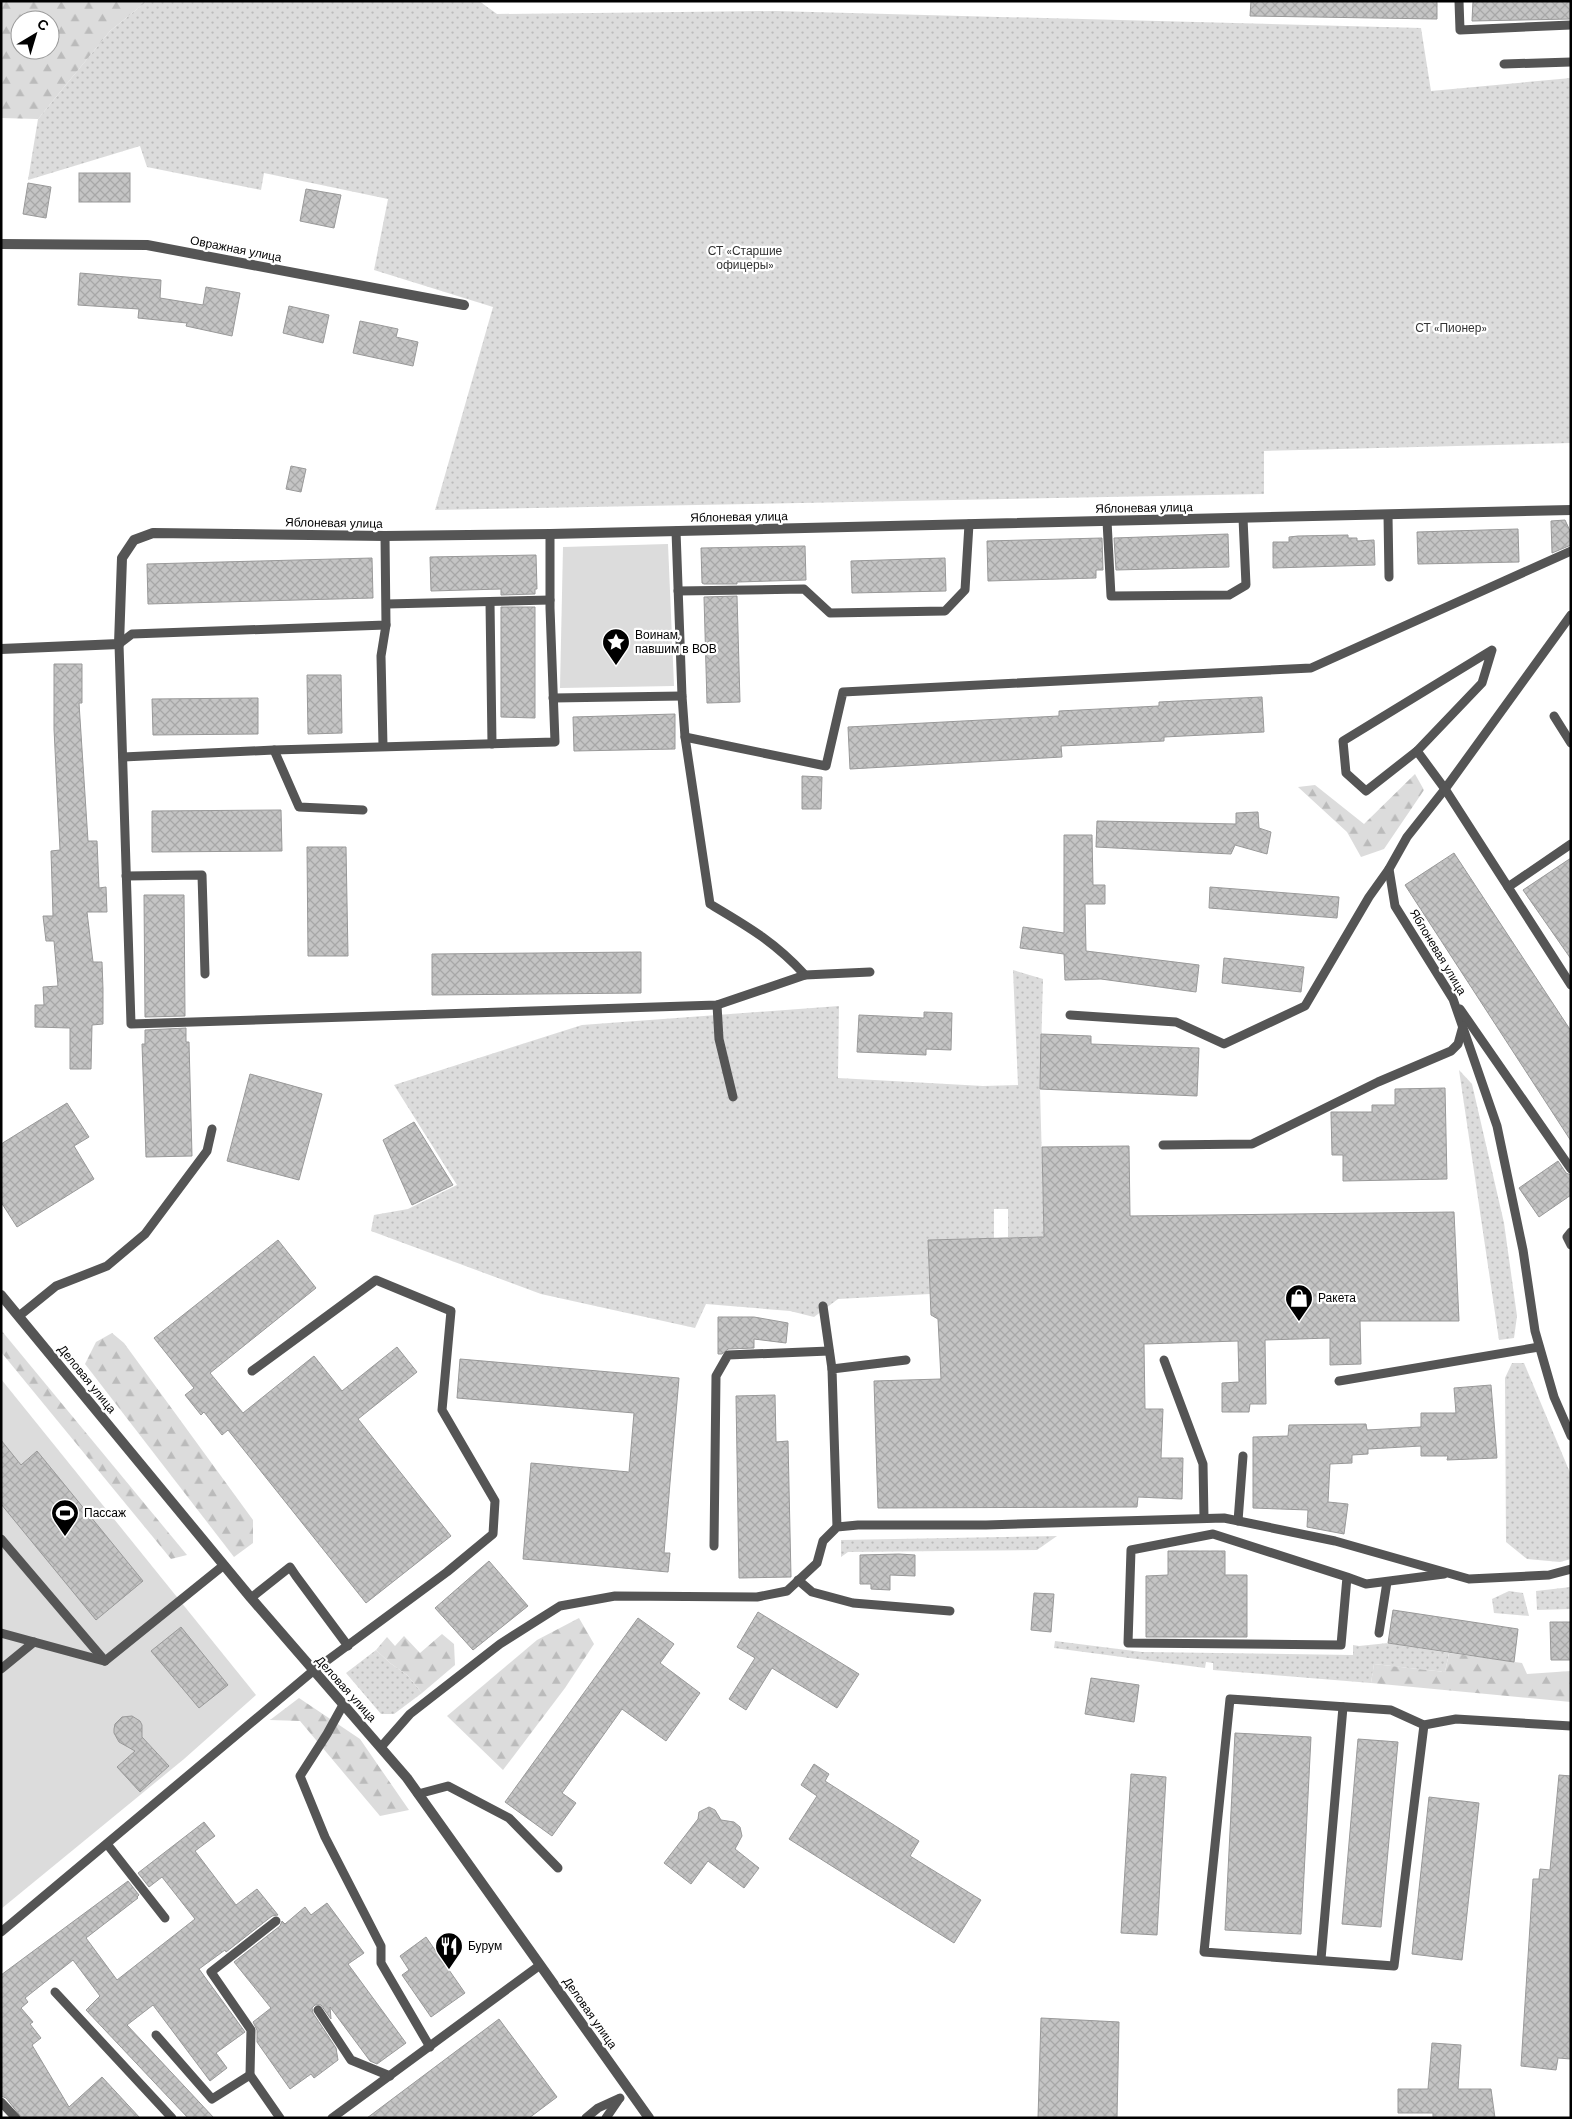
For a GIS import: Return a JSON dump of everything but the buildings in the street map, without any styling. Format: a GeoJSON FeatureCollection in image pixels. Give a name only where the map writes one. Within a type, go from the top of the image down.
{"type":"FeatureCollection","features":[{"type":"Feature","properties":{"kind":"street","name":"Овражная улица"},"geometry":{"type":"LineString","coordinates":[[1,244],[147,245],[464,305]]}},
{"type":"Feature","properties":{"kind":"street","name":"Яблоневая улица"},"geometry":{"type":"LineString","coordinates":[[119,644],[122,558],[134,540],[153,533],[385,536],[550,534],[1571,510]]}},
{"type":"Feature","properties":{"kind":"street"},"geometry":{"type":"LineString","coordinates":[[1,649],[119,644]]}},
{"type":"Feature","properties":{"kind":"street","name":"Деловая улица"},"geometry":{"type":"LineString","coordinates":[[1,1295],[251,1598],[381,1747],[418,1794],[649,2118]]}},
{"type":"Feature","properties":{"kind":"lane"},"geometry":{"type":"LineString","coordinates":[[1459,1],[1460,30],[1571,25]]}},
{"type":"Feature","properties":{"kind":"lane"},"geometry":{"type":"LineString","coordinates":[[1504,64],[1571,62]]}},
{"type":"Feature","properties":{"kind":"lane"},"geometry":{"type":"LineString","coordinates":[[1388,515],[1389,577]]}},
{"type":"Feature","properties":{"kind":"lane"},"geometry":{"type":"LineString","coordinates":[[1107,521],[1111,596],[1229,595],[1246,585],[1243,518]]}},
{"type":"Feature","properties":{"kind":"lane"},"geometry":{"type":"LineString","coordinates":[[678,591],[804,589],[830,613],[945,611],[965,590],[969,524]]}},
{"type":"Feature","properties":{"kind":"lane"},"geometry":{"type":"LineString","coordinates":[[676,531],[685,737],[710,904],[763,936],[786,954],[805,975]]}},
{"type":"Feature","properties":{"kind":"lane"},"geometry":{"type":"LineString","coordinates":[[123,757],[383,746],[555,742],[550,600],[550,534]]}},
{"type":"Feature","properties":{"kind":"lane"},"geometry":{"type":"LineString","coordinates":[[383,746],[382,656],[387,604],[385,536]]}},
{"type":"Feature","properties":{"kind":"lane"},"geometry":{"type":"LineString","coordinates":[[685,737],[826,766],[843,692],[1311,668],[1571,551]]}},
{"type":"Feature","properties":{"kind":"lane"},"geometry":{"type":"LineString","coordinates":[[387,604],[550,600]]}},
{"type":"Feature","properties":{"kind":"lane"},"geometry":{"type":"LineString","coordinates":[[490,602],[492,744]]}},
{"type":"Feature","properties":{"kind":"lane"},"geometry":{"type":"LineString","coordinates":[[1070,1015],[1176,1022],[1224,1044],[1305,1006],[1368,897],[1389,869],[1408,837],[1445,789],[1571,614]]}},
{"type":"Feature","properties":{"kind":"lane"},"geometry":{"type":"LineString","coordinates":[[386,625],[132,634],[119,644],[131,1024],[717,1005],[805,975],[870,972]]}},
{"type":"Feature","properties":{"kind":"lane"},"geometry":{"type":"LineString","coordinates":[[1492,650],[1482,684],[1417,751],[1366,791],[1346,773],[1343,741],[1492,650]]}},
{"type":"Feature","properties":{"kind":"lane"},"geometry":{"type":"LineString","coordinates":[[553,698],[682,696]]}},
{"type":"Feature","properties":{"kind":"lane"},"geometry":{"type":"LineString","coordinates":[[1554,716],[1571,743]]}},
{"type":"Feature","properties":{"kind":"lane"},"geometry":{"type":"LineString","coordinates":[[274,750],[299,807],[363,810]]}},
{"type":"Feature","properties":{"kind":"lane"},"geometry":{"type":"LineString","coordinates":[[1417,751],[1445,789],[1571,985]]}},
{"type":"Feature","properties":{"kind":"lane"},"geometry":{"type":"LineString","coordinates":[[1508,887],[1571,844]]}},
{"type":"Feature","properties":{"kind":"lane","name":"Яблоневая улица"},"geometry":{"type":"LineString","coordinates":[[1389,869],[1396,906],[1453,999],[1497,1126],[1523,1250],[1535,1331],[1554,1397],[1571,1436]]}},
{"type":"Feature","properties":{"kind":"lane"},"geometry":{"type":"LineString","coordinates":[[126,876],[202,875],[205,974]]}},
{"type":"Feature","properties":{"kind":"lane"},"geometry":{"type":"LineString","coordinates":[[1453,999],[1571,1169]]}},
{"type":"Feature","properties":{"kind":"lane"},"geometry":{"type":"LineString","coordinates":[[717,1005],[719,1039],[732,1097]]}},
{"type":"Feature","properties":{"kind":"lane"},"geometry":{"type":"LineString","coordinates":[[1163,1145],[1252,1144],[1378,1082],[1451,1051],[1458,1044],[1463,1026]]}},
{"type":"Feature","properties":{"kind":"lane"},"geometry":{"type":"LineString","coordinates":[[19,1316],[56,1286],[107,1266],[145,1234],[207,1151],[212,1129]]}},
{"type":"Feature","properties":{"kind":"lane"},"geometry":{"type":"LineString","coordinates":[[1571,1232],[1567,1237],[1571,1244]]}},
{"type":"Feature","properties":{"kind":"lane"},"geometry":{"type":"LineString","coordinates":[[1,1932],[313,1671],[493,1534],[495,1501],[442,1410],[451,1311],[376,1280],[252,1371]]}},
{"type":"Feature","properties":{"kind":"lane"},"geometry":{"type":"LineString","coordinates":[[822,1306],[832,1369],[837,1527]]}},
{"type":"Feature","properties":{"kind":"lane"},"geometry":{"type":"LineString","coordinates":[[1339,1380],[1539,1347]]}},
{"type":"Feature","properties":{"kind":"lane"},"geometry":{"type":"LineString","coordinates":[[714,1546],[716,1376],[728,1355],[829,1351]]}},
{"type":"Feature","properties":{"kind":"lane"},"geometry":{"type":"LineString","coordinates":[[832,1369],[906,1360]]}},
{"type":"Feature","properties":{"kind":"lane"},"geometry":{"type":"LineString","coordinates":[[1164,1360],[1203,1464],[1204,1518]]}},
{"type":"Feature","properties":{"kind":"lane"},"geometry":{"type":"LineString","coordinates":[[1238,1521],[1243,1456]]}},
{"type":"Feature","properties":{"kind":"lane"},"geometry":{"type":"LineString","coordinates":[[381,1747],[410,1714],[500,1644],[560,1606],[615,1596],[757,1597],[787,1591],[817,1563],[823,1540],[837,1527],[858,1525],[986,1525],[1224,1518],[1335,1541],[1469,1579],[1549,1575],[1571,1569]]}},
{"type":"Feature","properties":{"kind":"lane"},"geometry":{"type":"LineString","coordinates":[[1347,1577],[1340,1645],[1128,1643],[1131,1550],[1213,1534],[1347,1577],[1366,1584],[1450,1574]]}},
{"type":"Feature","properties":{"kind":"lane"},"geometry":{"type":"LineString","coordinates":[[1,1539],[105,1661]]}},
{"type":"Feature","properties":{"kind":"lane"},"geometry":{"type":"LineString","coordinates":[[105,1661],[224,1565]]}},
{"type":"Feature","properties":{"kind":"lane"},"geometry":{"type":"LineString","coordinates":[[251,1598],[290,1567],[348,1646]]}},
{"type":"Feature","properties":{"kind":"lane"},"geometry":{"type":"LineString","coordinates":[[798,1580],[812,1592],[852,1603],[950,1611]]}},
{"type":"Feature","properties":{"kind":"lane"},"geometry":{"type":"LineString","coordinates":[[1379,1633],[1387,1582]]}},
{"type":"Feature","properties":{"kind":"lane"},"geometry":{"type":"LineString","coordinates":[[1,1633],[105,1661]]}},
{"type":"Feature","properties":{"kind":"lane"},"geometry":{"type":"LineString","coordinates":[[1,1669],[34,1642]]}},
{"type":"Feature","properties":{"kind":"lane"},"geometry":{"type":"LineString","coordinates":[[1424,1725],[1394,1966],[1321,1959],[1204,1952],[1230,1699],[1390,1710],[1424,1725],[1456,1720],[1571,1726]]}},
{"type":"Feature","properties":{"kind":"lane"},"geometry":{"type":"LineString","coordinates":[[343,1705],[300,1776],[325,1838],[381,1946],[381,1963],[430,2047]]}},
{"type":"Feature","properties":{"kind":"lane"},"geometry":{"type":"LineString","coordinates":[[1321,1959],[1343,1707]]}},
{"type":"Feature","properties":{"kind":"lane"},"geometry":{"type":"LineString","coordinates":[[418,1794],[448,1786],[508,1818],[558,1868]]}},
{"type":"Feature","properties":{"kind":"lane"},"geometry":{"type":"LineString","coordinates":[[107,1844],[165,1918]]}},
{"type":"Feature","properties":{"kind":"lane"},"geometry":{"type":"LineString","coordinates":[[276,1921],[211,1972],[251,2030],[250,2075],[280,2118]]}},
{"type":"Feature","properties":{"kind":"lane"},"geometry":{"type":"LineString","coordinates":[[332,2118],[540,1965]]}},
{"type":"Feature","properties":{"kind":"lane"},"geometry":{"type":"LineString","coordinates":[[55,1992],[172,2118]]}},
{"type":"Feature","properties":{"kind":"lane"},"geometry":{"type":"LineString","coordinates":[[318,2010],[351,2060],[390,2076]]}},
{"type":"Feature","properties":{"kind":"lane"},"geometry":{"type":"LineString","coordinates":[[156,2035],[212,2099],[250,2075]]}},
{"type":"Feature","properties":{"kind":"lane"},"geometry":{"type":"LineString","coordinates":[[606,2118],[629,2089]]}},
{"type":"Feature","properties":{"kind":"lane"},"geometry":{"type":"LineString","coordinates":[[586,2118],[598,2108],[620,2098]]}},
{"type":"Feature","properties":{"kind":"lane"},"geometry":{"type":"LineString","coordinates":[[1,2102],[16,2118]]}},
{"type":"Feature","properties":{"kind":"green space"},"geometry":{"type":"Polygon","coordinates":[[[1,1],[147,1],[110,31],[38,119],[1,118],[1,1]]]}},
{"type":"Feature","properties":{"kind":"green space","name":"СТ «Старшие офицеры»"},"geometry":{"type":"Polygon","coordinates":[[[147,1],[479,1],[497,14],[775,11],[1421,28],[1431,91],[1571,78],[1571,443],[1264,451],[1264,494],[435,510],[493,307],[374,270],[388,199],[264,173],[261,190],[147,167],[140,146],[28,180],[38,119],[110,31],[147,1]]]}},
{"type":"Feature","properties":{"kind":"green space"},"geometry":{"type":"Polygon","coordinates":[[[668,544],[674,686],[560,688],[563,547],[668,544]]]}},
{"type":"Feature","properties":{"kind":"green space"},"geometry":{"type":"Polygon","coordinates":[[[1415,774],[1424,790],[1384,849],[1361,857],[1347,832],[1298,787],[1315,785],[1364,824],[1415,774]]]}},
{"type":"Feature","properties":{"kind":"green space"},"geometry":{"type":"Polygon","coordinates":[[[1013,970],[1043,979],[1040,1089],[1044,1237],[1008,1237],[1008,1209],[994,1209],[994,1238],[928,1240],[930,1294],[838,1299],[814,1317],[790,1311],[706,1304],[695,1328],[541,1294],[371,1231],[374,1215],[408,1209],[457,1185],[394,1085],[582,1025],[839,1006],[838,1078],[983,1086],[1018,1085],[1013,970]]]}},
{"type":"Feature","properties":{"kind":"green space"},"geometry":{"type":"Polygon","coordinates":[[[1459,1070],[1472,1084],[1504,1223],[1517,1316],[1514,1338],[1499,1340],[1459,1070]]]}},
{"type":"Feature","properties":{"kind":"green space"},"geometry":{"type":"Polygon","coordinates":[[[1,1330],[187,1555],[171,1559],[1,1352],[1,1330]]]}},
{"type":"Feature","properties":{"kind":"green space"},"geometry":{"type":"Polygon","coordinates":[[[112,1333],[124,1343],[253,1520],[253,1543],[234,1557],[85,1364],[96,1342],[112,1333]]]}},
{"type":"Feature","properties":{"kind":"green space"},"geometry":{"type":"Polygon","coordinates":[[[1512,1363],[1524,1363],[1571,1475],[1571,1559],[1560,1562],[1527,1559],[1506,1542],[1505,1378],[1512,1363]]]}},
{"type":"Feature","properties":{"kind":"green space","name":"Пассаж"},"geometry":{"type":"Polygon","coordinates":[[[1,1379],[256,1695],[184,1759],[1,1909],[1,1379]]]}},
{"type":"Feature","properties":{"kind":"green space"},"geometry":{"type":"Polygon","coordinates":[[[1057,1536],[1037,1550],[848,1552],[841,1557],[841,1540],[1057,1536]]]}},
{"type":"Feature","properties":{"kind":"green space"},"geometry":{"type":"Polygon","coordinates":[[[1571,1587],[1571,1609],[1537,1610],[1536,1591],[1571,1587]]]}},
{"type":"Feature","properties":{"kind":"green space"},"geometry":{"type":"Polygon","coordinates":[[[1509,1591],[1523,1593],[1529,1616],[1494,1613],[1492,1599],[1509,1591]]]}},
{"type":"Feature","properties":{"kind":"green space"},"geometry":{"type":"Polygon","coordinates":[[[579,1618],[594,1644],[565,1688],[503,1770],[447,1716],[537,1640],[579,1618]]]}},
{"type":"Feature","properties":{"kind":"green space"},"geometry":{"type":"Polygon","coordinates":[[[442,1634],[454,1644],[455,1665],[422,1693],[407,1675],[376,1650],[387,1637],[395,1646],[404,1636],[420,1653],[442,1634]]]}},
{"type":"Feature","properties":{"kind":"green space"},"geometry":{"type":"Polygon","coordinates":[[[1055,1641],[1142,1652],[1353,1655],[1353,1645],[1388,1643],[1449,1653],[1445,1672],[1374,1664],[1371,1683],[1213,1670],[1213,1663],[1206,1662],[1205,1668],[1054,1648],[1055,1641]]]}},
{"type":"Feature","properties":{"kind":"green space"},"geometry":{"type":"Polygon","coordinates":[[[376,1650],[407,1675],[422,1693],[394,1714],[381,1714],[346,1673],[376,1650]]]}},
{"type":"Feature","properties":{"kind":"green space"},"geometry":{"type":"Polygon","coordinates":[[[1449,1653],[1522,1663],[1527,1674],[1571,1671],[1571,1702],[1371,1683],[1374,1664],[1445,1672],[1449,1653]]]}},
{"type":"Feature","properties":{"kind":"green space"},"geometry":{"type":"Polygon","coordinates":[[[299,1698],[360,1739],[409,1810],[380,1816],[300,1721],[270,1720],[299,1698]]]}},
{"type":"Feature","properties":{"kind":"place","name":"Воинам, павшим в ВОВ"},"geometry":{"type":"Point","coordinates":[616,666]}},
{"type":"Feature","properties":{"kind":"place","name":"Ракета"},"geometry":{"type":"Point","coordinates":[1299,1322]}},
{"type":"Feature","properties":{"kind":"place","name":"Пассаж"},"geometry":{"type":"Point","coordinates":[65,1537]}},
{"type":"Feature","properties":{"kind":"place","name":"Бурум"},"geometry":{"type":"Point","coordinates":[449,1970]}},
{"type":"Feature","properties":{"kind":"park label","name":"СТ «Пионер»"},"geometry":{"type":"Point","coordinates":[1451,328]}}]}
